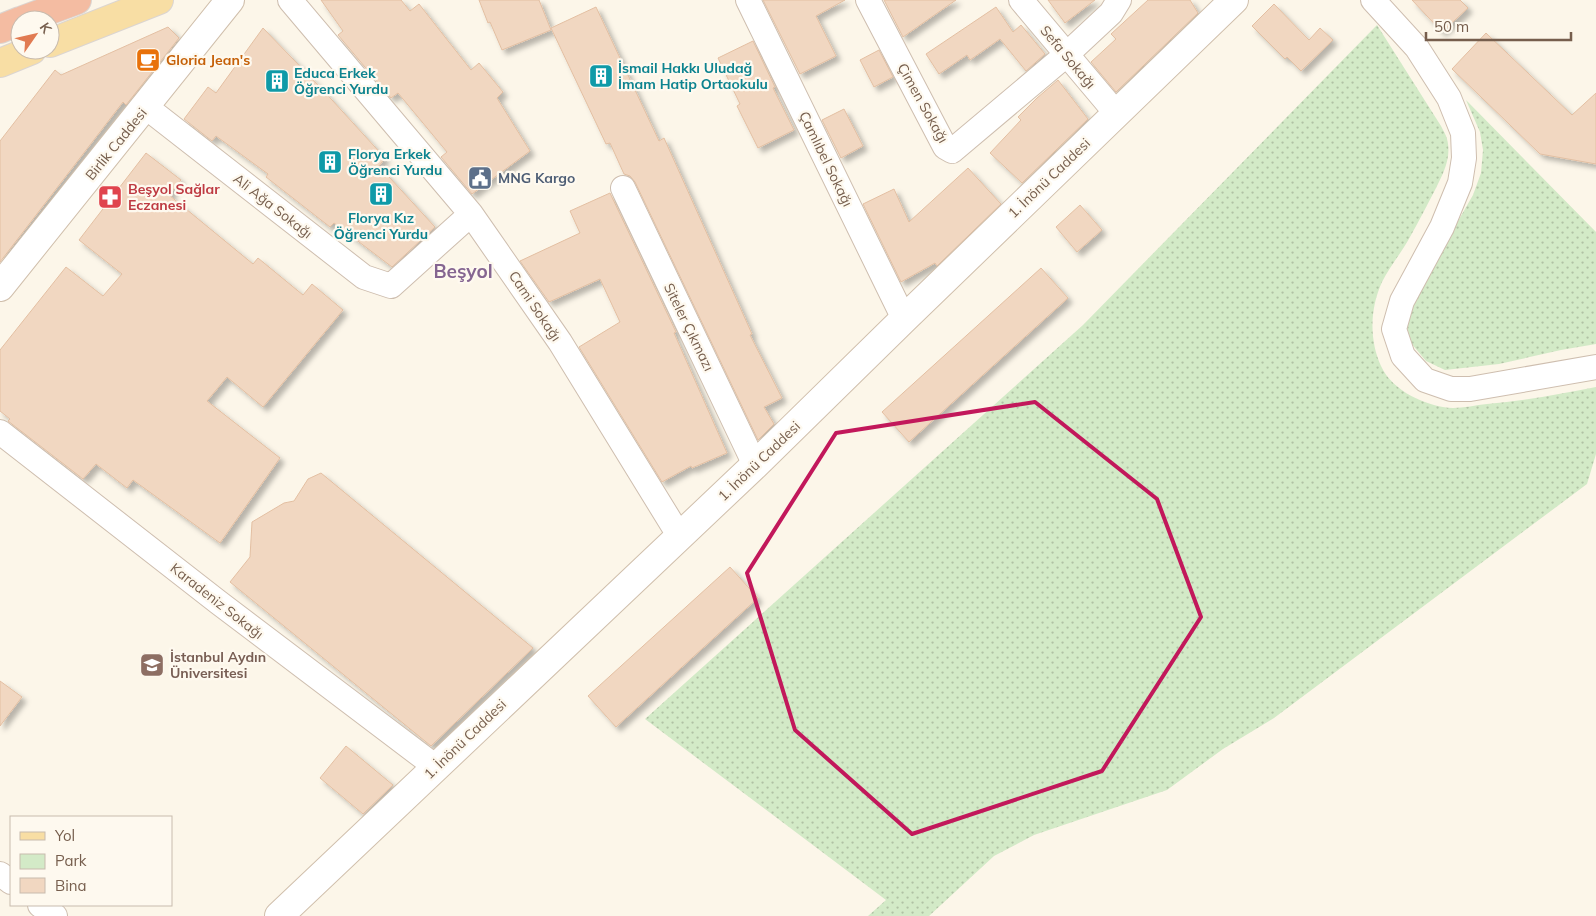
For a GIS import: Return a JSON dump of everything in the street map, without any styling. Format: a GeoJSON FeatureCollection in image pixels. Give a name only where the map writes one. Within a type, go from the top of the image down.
{"type":"FeatureCollection","features":[{"type":"Feature","properties":{"kind":"highway"},"geometry":{"type":"LineString","coordinates":[[50,10],[77,0]]}},
{"type":"Feature","properties":{"kind":"main road"},"geometry":{"type":"LineString","coordinates":[[60,39],[159,0]]}},
{"type":"Feature","properties":{"kind":"main road","name":"Birlik Caddesi"},"geometry":{"type":"LineString","coordinates":[[0,287],[230,0]]}},
{"type":"Feature","properties":{"kind":"main road","name":"1. İnönü Caddesi"},"geometry":{"type":"LineString","coordinates":[[279,916],[755,465],[1232,1]]}},
{"type":"Feature","properties":{"kind":"street","name":"Cami Sokağı"},"geometry":{"type":"LineString","coordinates":[[290,0],[471,214],[560,342],[680,537]]}},
{"type":"Feature","properties":{"kind":"street","name":"Çamlıbel Sokağı"},"geometry":{"type":"LineString","coordinates":[[748,0],[904,319]]}},
{"type":"Feature","properties":{"kind":"street","name":"Çimen Sokağı"},"geometry":{"type":"LineString","coordinates":[[868,0],[945,146],[952,151],[1066,55]]}},
{"type":"Feature","properties":{"kind":"street","name":"Sefa Sokağı"},"geometry":{"type":"LineString","coordinates":[[1021,0],[1116,113]]}},
{"type":"Feature","properties":{"kind":"street"},"geometry":{"type":"LineString","coordinates":[[1066,55],[1111,13],[1119,0]]}},
{"type":"Feature","properties":{"kind":"street"},"geometry":{"type":"LineString","coordinates":[[1373,0],[1417,48],[1449,98],[1463,133],[1464,158],[1460,183],[1442,227],[1402,301],[1394,329],[1404,356],[1425,380],[1451,389],[1470,389],[1596,367]]}},
{"type":"Feature","properties":{"kind":"street","name":"Ali Ağa Sokağı"},"geometry":{"type":"LineString","coordinates":[[146,107],[364,277],[391,286],[471,214]]}},
{"type":"Feature","properties":{"kind":"street","name":"Siteler Çıkmazı"},"geometry":{"type":"LineString","coordinates":[[623,188],[755,465]]}},
{"type":"Feature","properties":{"kind":"street","name":"Karadeniz Sokağı"},"geometry":{"type":"LineString","coordinates":[[0,432],[218,602],[436,767]]}},
{"type":"Feature","properties":{"kind":"street"},"geometry":{"type":"LineString","coordinates":[[41,906],[55,916]]}},
{"type":"Feature","properties":{"kind":"highlighted area"},"geometry":{"type":"Polygon","coordinates":[[[1035,402],[1157,499],[1201,617],[1102,771],[912,834],[795,730],[747,573],[836,433],[1035,402]]]}},
{"type":"Feature","properties":{"kind":"green space"},"geometry":{"type":"Polygon","coordinates":[[[1377,25],[1441,126],[1448,146],[1448,159],[1441,178],[1407,243],[1385,276],[1378,292],[1372,324],[1374,346],[1381,366],[1393,383],[1411,396],[1432,405],[1453,408],[1528,399],[1596,387],[1596,454],[1587,484],[1274,718],[1223,749],[1167,790],[1034,835],[994,856],[929,916],[868,916],[886,900],[645,719],[1083,325],[1377,25]]]}},
{"type":"Feature","properties":{"kind":"green space"},"geometry":{"type":"Polygon","coordinates":[[[1466,100],[1596,232],[1596,344],[1499,364],[1445,370],[1426,361],[1411,343],[1407,327],[1408,308],[1473,195],[1481,173],[1483,150],[1480,132],[1466,100]]]}},
{"type":"Feature","properties":{"kind":"building"},"geometry":{"type":"Polygon","coordinates":[[[321,0],[401,0],[410,11],[419,4],[471,70],[479,63],[503,92],[497,98],[530,151],[472,194],[441,157],[447,152],[398,93],[391,98],[338,35],[343,31],[321,0]]]}},
{"type":"Feature","properties":{"kind":"building"},"geometry":{"type":"Polygon","coordinates":[[[479,0],[539,0],[551,30],[502,50],[479,0]]]}},
{"type":"Feature","properties":{"kind":"building"},"geometry":{"type":"Polygon","coordinates":[[[763,0],[845,0],[816,16],[836,56],[800,74],[763,0]]]}},
{"type":"Feature","properties":{"kind":"building"},"geometry":{"type":"Polygon","coordinates":[[[884,0],[956,0],[903,37],[884,0]]]}},
{"type":"Feature","properties":{"kind":"building"},"geometry":{"type":"Polygon","coordinates":[[[1048,0],[1095,0],[1065,23],[1048,0]]]}},
{"type":"Feature","properties":{"kind":"building"},"geometry":{"type":"Polygon","coordinates":[[[1148,0],[1190,0],[1198,13],[1116,92],[1091,62],[1116,39],[1111,34],[1148,0]]]}},
{"type":"Feature","properties":{"kind":"building"},"geometry":{"type":"Polygon","coordinates":[[[1412,0],[1460,0],[1468,8],[1442,32],[1412,0]]]}},
{"type":"Feature","properties":{"kind":"building"},"geometry":{"type":"Polygon","coordinates":[[[1274,4],[1309,40],[1320,28],[1333,40],[1301,71],[1287,57],[1285,59],[1252,26],[1274,4]]]}},
{"type":"Feature","properties":{"kind":"building"},"geometry":{"type":"Polygon","coordinates":[[[596,7],[659,141],[664,138],[752,334],[750,335],[782,398],[764,407],[774,424],[758,440],[635,182],[630,176],[624,174],[610,143],[606,144],[551,28],[596,7]]]}},
{"type":"Feature","properties":{"kind":"building"},"geometry":{"type":"Polygon","coordinates":[[[996,7],[1013,32],[1021,25],[1045,54],[1026,71],[1000,39],[970,60],[967,55],[939,74],[926,54],[996,7]]]}},
{"type":"Feature","properties":{"kind":"building"},"geometry":{"type":"Polygon","coordinates":[[[168,27],[179,38],[126,105],[123,102],[0,262],[0,141],[55,70],[61,75],[168,27]]]}},
{"type":"Feature","properties":{"kind":"building"},"geometry":{"type":"Polygon","coordinates":[[[263,28],[385,158],[379,166],[435,227],[392,267],[334,223],[330,227],[266,177],[268,174],[216,136],[212,141],[184,119],[208,87],[216,93],[263,28]]]}},
{"type":"Feature","properties":{"kind":"building"},"geometry":{"type":"Polygon","coordinates":[[[1486,33],[1572,115],[1596,93],[1596,164],[1540,154],[1452,69],[1486,33]]]}},
{"type":"Feature","properties":{"kind":"building"},"geometry":{"type":"Polygon","coordinates":[[[753,41],[775,87],[773,88],[794,130],[758,148],[737,106],[740,104],[718,58],[753,41]]]}},
{"type":"Feature","properties":{"kind":"building"},"geometry":{"type":"Polygon","coordinates":[[[879,50],[893,77],[874,87],[860,60],[879,50]]]}},
{"type":"Feature","properties":{"kind":"building"},"geometry":{"type":"Polygon","coordinates":[[[1058,80],[1088,119],[1022,183],[990,153],[1021,120],[1018,117],[1058,80]]]}},
{"type":"Feature","properties":{"kind":"building"},"geometry":{"type":"Polygon","coordinates":[[[844,109],[863,146],[841,158],[822,120],[844,109]]]}},
{"type":"Feature","properties":{"kind":"building"},"geometry":{"type":"Polygon","coordinates":[[[146,153],[181,180],[169,195],[253,264],[258,258],[303,295],[312,284],[343,310],[263,407],[227,377],[207,401],[280,458],[220,543],[133,480],[127,488],[96,464],[83,479],[8,421],[10,419],[0,411],[0,350],[66,267],[103,296],[122,274],[79,240],[146,153]]]}},
{"type":"Feature","properties":{"kind":"building"},"geometry":{"type":"Polygon","coordinates":[[[968,168],[1001,204],[937,266],[935,263],[901,282],[863,204],[894,189],[909,222],[968,168]]]}},
{"type":"Feature","properties":{"kind":"building"},"geometry":{"type":"Polygon","coordinates":[[[610,193],[676,332],[674,333],[727,453],[692,468],[691,466],[662,482],[579,347],[620,322],[600,279],[549,302],[520,261],[580,233],[570,211],[610,193]]]}},
{"type":"Feature","properties":{"kind":"building"},"geometry":{"type":"Polygon","coordinates":[[[1080,205],[1102,230],[1077,252],[1056,227],[1080,205]]]}},
{"type":"Feature","properties":{"kind":"building"},"geometry":{"type":"Polygon","coordinates":[[[1041,268],[1068,298],[909,442],[882,412],[1041,268]]]}},
{"type":"Feature","properties":{"kind":"building"},"geometry":{"type":"Polygon","coordinates":[[[321,473],[533,648],[431,746],[230,582],[250,557],[252,522],[284,503],[294,501],[308,479],[321,473]]]}},
{"type":"Feature","properties":{"kind":"building"},"geometry":{"type":"Polygon","coordinates":[[[730,567],[758,598],[616,727],[588,696],[730,567]]]}},
{"type":"Feature","properties":{"kind":"building"},"geometry":{"type":"Polygon","coordinates":[[[0,681],[22,697],[0,726],[0,681]]]}},
{"type":"Feature","properties":{"kind":"building"},"geometry":{"type":"Polygon","coordinates":[[[346,746],[393,785],[363,814],[320,778],[346,746]]]}},
{"type":"Feature","properties":{"kind":"place","name":"Gloria Jean's"},"geometry":{"type":"Point","coordinates":[148,60]}},
{"type":"Feature","properties":{"kind":"place","name":"İsmail Hakkı Uludağ İmam Hatip Ortaokulu"},"geometry":{"type":"Point","coordinates":[601,76]}},
{"type":"Feature","properties":{"kind":"place","name":"Educa Erkek Öğrenci Yurdu"},"geometry":{"type":"Point","coordinates":[277,81]}},
{"type":"Feature","properties":{"kind":"place","name":"Florya Erkek Öğrenci Yurdu"},"geometry":{"type":"Point","coordinates":[330,162]}},
{"type":"Feature","properties":{"kind":"place","name":"MNG Kargo"},"geometry":{"type":"Point","coordinates":[480,178]}},
{"type":"Feature","properties":{"kind":"place","name":"Florya Kız Öğrenci Yurdu"},"geometry":{"type":"Point","coordinates":[381,194]}},
{"type":"Feature","properties":{"kind":"place","name":"Beşyol Sağlar Eczanesi"},"geometry":{"type":"Point","coordinates":[110,197]}},
{"type":"Feature","properties":{"kind":"place","name":"İstanbul Aydın Üniversitesi"},"geometry":{"type":"Point","coordinates":[152,665]}},
{"type":"Feature","properties":{"kind":"district","name":"Beşyol"},"geometry":{"type":"Point","coordinates":[463,271]}}]}
